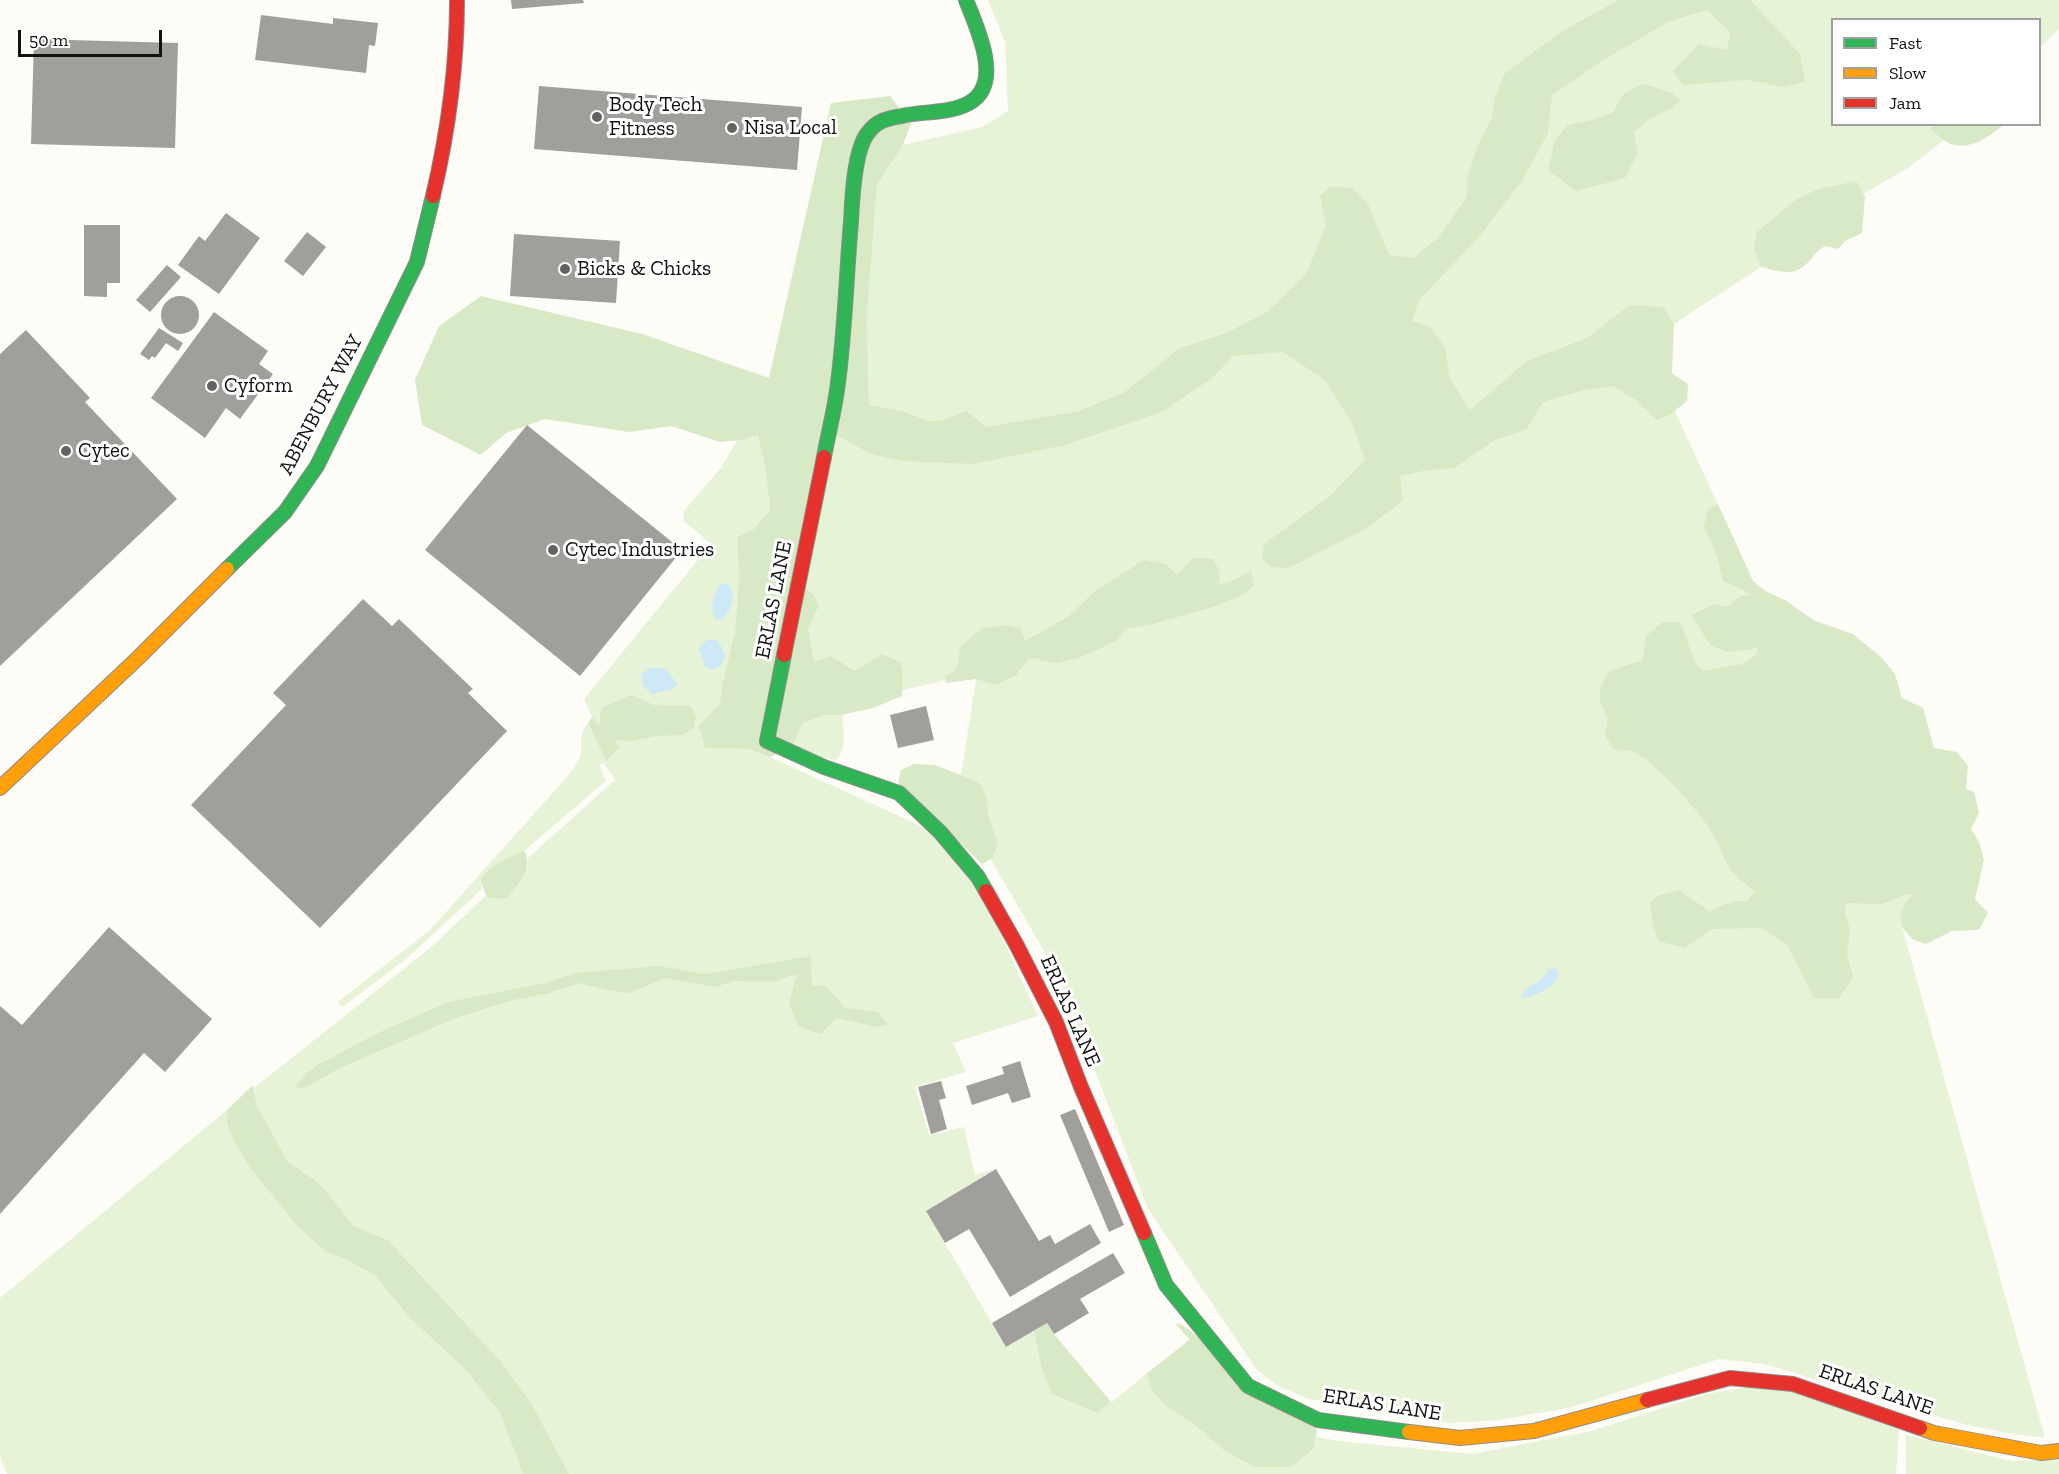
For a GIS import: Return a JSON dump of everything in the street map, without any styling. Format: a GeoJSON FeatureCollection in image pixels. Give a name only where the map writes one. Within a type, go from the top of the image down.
{"type":"FeatureCollection","features":[{"type":"Feature","properties":{"kind":"street","name":"ABENBURY WAY"},"geometry":{"type":"LineString","coordinates":[[0,788],[138,658],[285,512],[317,466],[417,262],[436,182],[450,107],[458,23],[457,0]]}},
{"type":"Feature","properties":{"kind":"street","name":"ERLAS LANE"},"geometry":{"type":"LineString","coordinates":[[966,0],[983,44],[986,79],[983,91],[969,103],[951,109],[916,113],[879,121],[866,135],[859,156],[853,192],[837,390],[767,741],[824,767],[899,793],[940,832],[978,877],[1056,1022],[1166,1286],[1248,1386],[1318,1420],[1460,1438],[1534,1431],[1730,1378],[1793,1384],[1934,1433],[2041,1453],[2059,1451]]}},
{"type":"Feature","properties":{"kind":"green space"},"geometry":{"type":"Polygon","coordinates":[[[988,0],[2059,0],[2059,29],[2041,46],[2041,18],[1831,18],[1831,126],[1958,126],[1908,168],[1863,194],[1761,267],[1674,324],[1563,361],[1661,381],[1753,581],[1803,622],[1758,639],[1850,930],[1845,912],[1846,903],[1881,904],[1914,894],[1900,917],[1902,927],[2045,1438],[1967,1425],[1764,1364],[1719,1359],[1569,1408],[1498,1420],[1450,1423],[1309,1399],[1278,1386],[1257,1370],[1148,1209],[1059,977],[957,801],[977,673],[842,704],[844,741],[843,749],[836,760],[794,752],[802,586],[835,434],[870,441],[867,316],[877,185],[903,145],[982,127],[1008,111],[1005,42],[988,0]]]}},
{"type":"Feature","properties":{"kind":"green space"},"geometry":{"type":"Polygon","coordinates":[[[1619,0],[1750,0],[1800,54],[1805,82],[1783,87],[1747,80],[1683,85],[1673,71],[1699,44],[1727,50],[1730,32],[1707,10],[1668,22],[1605,59],[1552,95],[1548,133],[1522,181],[1477,239],[1419,300],[1412,321],[1429,326],[1446,348],[1449,377],[1470,410],[1527,361],[1587,338],[1630,305],[1663,307],[1674,324],[1672,373],[1688,384],[1687,401],[1671,414],[1657,420],[1637,401],[1613,386],[1580,391],[1543,402],[1526,430],[1495,440],[1454,468],[1400,476],[1403,501],[1364,530],[1289,568],[1271,567],[1262,559],[1264,544],[1330,496],[1365,460],[1353,425],[1326,381],[1283,352],[1233,356],[1212,378],[1162,412],[1065,445],[974,464],[902,461],[871,454],[835,434],[802,586],[813,594],[819,605],[808,629],[814,662],[831,656],[855,671],[882,654],[900,662],[903,673],[902,696],[873,708],[841,715],[825,715],[802,723],[793,746],[770,757],[748,749],[705,748],[699,726],[720,703],[735,631],[739,577],[737,537],[754,529],[770,510],[766,472],[758,435],[741,440],[720,442],[671,426],[629,432],[545,419],[506,433],[481,455],[422,425],[415,380],[439,326],[481,296],[642,334],[769,378],[831,103],[890,96],[911,123],[903,145],[877,185],[867,316],[869,405],[902,411],[929,421],[940,421],[966,411],[986,427],[1079,411],[1125,392],[1180,348],[1226,333],[1267,312],[1306,274],[1326,226],[1320,196],[1331,186],[1352,188],[1368,204],[1389,255],[1413,258],[1438,238],[1467,197],[1467,179],[1478,145],[1492,118],[1495,98],[1504,74],[1562,31],[1619,0]]]}},
{"type":"Feature","properties":{"kind":"green space"},"geometry":{"type":"Polygon","coordinates":[[[1644,84],[1672,93],[1680,101],[1671,109],[1651,118],[1634,132],[1638,152],[1625,178],[1576,191],[1548,170],[1555,140],[1568,125],[1614,112],[1624,94],[1644,84]]]}},
{"type":"Feature","properties":{"kind":"green space"},"geometry":{"type":"Polygon","coordinates":[[[1931,126],[2002,126],[1980,141],[1966,145],[1951,144],[1931,130],[1931,126]]]}},
{"type":"Feature","properties":{"kind":"green space"},"geometry":{"type":"Polygon","coordinates":[[[1856,181],[1865,197],[1862,233],[1845,241],[1838,249],[1825,246],[1804,266],[1794,271],[1783,272],[1761,267],[1754,248],[1757,232],[1797,199],[1818,189],[1856,181]]]}},
{"type":"Feature","properties":{"kind":"green space"},"geometry":{"type":"Polygon","coordinates":[[[758,435],[766,472],[770,510],[754,530],[737,537],[739,577],[735,631],[720,703],[700,726],[705,748],[748,749],[770,757],[936,833],[978,885],[1038,1016],[953,1043],[966,1072],[915,1087],[929,1135],[964,1127],[975,1175],[995,1169],[926,1211],[1006,1347],[1034,1331],[1041,1366],[1098,1413],[1190,1339],[1309,1435],[1338,1441],[1472,1454],[1591,1431],[1706,1394],[1754,1386],[1800,1393],[1899,1430],[1896,1474],[569,1474],[533,1406],[504,1365],[388,1240],[354,1226],[319,1183],[288,1162],[257,1106],[254,1088],[435,944],[486,895],[487,897],[528,868],[528,858],[615,780],[604,763],[599,765],[606,781],[524,851],[506,858],[486,872],[480,880],[482,889],[406,959],[342,1007],[338,1002],[430,930],[566,778],[580,757],[581,736],[588,723],[606,761],[620,747],[592,717],[584,699],[711,544],[684,521],[683,512],[722,467],[737,440],[758,435]]]}},
{"type":"Feature","properties":{"kind":"green space"},"geometry":{"type":"Polygon","coordinates":[[[1718,504],[1753,581],[1765,591],[1785,600],[1815,621],[1853,634],[1881,657],[1895,674],[1902,698],[1923,708],[1934,748],[1957,752],[1968,766],[1966,789],[1974,792],[1979,813],[1971,829],[1979,842],[1984,860],[1975,899],[1988,913],[1979,930],[1952,931],[1926,944],[1912,939],[1902,927],[1900,917],[1904,905],[1913,894],[1881,904],[1846,903],[1845,912],[1850,930],[1847,953],[1853,977],[1839,998],[1814,998],[1788,946],[1762,928],[1712,929],[1685,948],[1658,941],[1650,903],[1657,896],[1679,890],[1709,911],[1734,901],[1747,901],[1755,891],[1732,871],[1708,827],[1690,803],[1668,780],[1636,753],[1613,749],[1605,735],[1608,718],[1601,704],[1600,690],[1605,678],[1609,671],[1643,660],[1646,636],[1663,622],[1680,622],[1692,654],[1702,671],[1743,664],[1757,654],[1757,648],[1728,652],[1711,646],[1691,615],[1714,604],[1727,607],[1741,596],[1753,595],[1723,581],[1717,556],[1704,527],[1708,509],[1718,504]]]}},
{"type":"Feature","properties":{"kind":"green space"},"geometry":{"type":"Polygon","coordinates":[[[1193,558],[1213,559],[1220,572],[1219,584],[1232,581],[1251,570],[1254,585],[1243,595],[1219,605],[1153,624],[1126,629],[1116,641],[1079,658],[1056,663],[1029,658],[1016,675],[996,685],[976,679],[946,683],[945,676],[956,670],[961,646],[982,628],[1007,625],[1021,629],[1025,641],[1069,616],[1095,591],[1144,560],[1166,564],[1177,575],[1193,558]]]}},
{"type":"Feature","properties":{"kind":"green space"},"geometry":{"type":"Polygon","coordinates":[[[631,695],[654,705],[691,706],[696,717],[694,728],[682,735],[656,736],[631,741],[614,740],[620,747],[606,761],[588,723],[592,717],[600,725],[603,707],[631,695]]]}},
{"type":"Feature","properties":{"kind":"green space"},"geometry":{"type":"Polygon","coordinates":[[[914,764],[935,765],[978,782],[986,795],[988,815],[998,844],[992,858],[982,864],[898,783],[901,770],[914,764]]]}},
{"type":"Feature","properties":{"kind":"green space"},"geometry":{"type":"Polygon","coordinates":[[[524,851],[527,858],[526,870],[507,898],[487,897],[480,880],[483,875],[499,862],[524,851]]]}},
{"type":"Feature","properties":{"kind":"green space"},"geometry":{"type":"Polygon","coordinates":[[[811,956],[812,985],[826,986],[845,1008],[878,1012],[888,1025],[877,1027],[837,1018],[820,1034],[798,1026],[789,1003],[797,974],[772,982],[734,981],[715,987],[665,978],[630,993],[579,983],[453,1019],[340,1068],[305,1088],[294,1087],[308,1072],[321,1063],[376,1034],[448,1002],[544,983],[575,973],[659,966],[706,974],[811,956]]]}},
{"type":"Feature","properties":{"kind":"green space"},"geometry":{"type":"Polygon","coordinates":[[[253,1085],[257,1106],[288,1162],[319,1183],[354,1226],[388,1240],[504,1365],[533,1406],[569,1474],[523,1474],[500,1413],[468,1372],[411,1319],[374,1275],[349,1261],[326,1252],[298,1227],[250,1168],[233,1140],[227,1124],[227,1110],[253,1085]]]}},
{"type":"Feature","properties":{"kind":"green space"},"geometry":{"type":"Polygon","coordinates":[[[227,1110],[227,1124],[233,1140],[250,1168],[298,1227],[326,1252],[349,1261],[374,1275],[411,1319],[468,1372],[500,1413],[523,1474],[7,1474],[0,1456],[0,1298],[227,1110]]]}},
{"type":"Feature","properties":{"kind":"green space"},"geometry":{"type":"Polygon","coordinates":[[[1047,1323],[1111,1402],[1098,1413],[1052,1394],[1041,1366],[1034,1331],[1047,1323]]]}},
{"type":"Feature","properties":{"kind":"green space"},"geometry":{"type":"Polygon","coordinates":[[[1175,1323],[1184,1326],[1317,1430],[1313,1449],[1291,1467],[1254,1467],[1224,1450],[1194,1424],[1165,1405],[1151,1389],[1147,1373],[1190,1340],[1175,1323]]]}},
{"type":"Feature","properties":{"kind":"green space"},"geometry":{"type":"Polygon","coordinates":[[[1906,1435],[2011,1461],[2059,1459],[2059,1474],[1906,1474],[1906,1435]]]}},
{"type":"Feature","properties":{"kind":"water"},"geometry":{"type":"Polygon","coordinates":[[[728,583],[733,598],[731,607],[722,620],[715,619],[712,606],[715,593],[719,585],[728,583]]]}},
{"type":"Feature","properties":{"kind":"water"},"geometry":{"type":"Polygon","coordinates":[[[715,639],[725,656],[721,666],[713,669],[705,667],[699,647],[707,640],[715,639]]]}},
{"type":"Feature","properties":{"kind":"water"},"geometry":{"type":"Polygon","coordinates":[[[651,668],[666,669],[678,685],[672,689],[652,694],[643,686],[641,674],[651,668]]]}},
{"type":"Feature","properties":{"kind":"water"},"geometry":{"type":"Polygon","coordinates":[[[1556,968],[1559,975],[1552,985],[1521,999],[1527,988],[1540,980],[1549,969],[1556,968]]]}},
{"type":"Feature","properties":{"kind":"building"},"geometry":{"type":"Polygon","coordinates":[[[511,0],[583,0],[584,3],[512,9],[511,0]]]}},
{"type":"Feature","properties":{"kind":"building"},"geometry":{"type":"Polygon","coordinates":[[[261,15],[333,24],[333,18],[378,23],[375,46],[369,45],[366,73],[255,60],[261,15]]]}},
{"type":"Feature","properties":{"kind":"building"},"geometry":{"type":"Polygon","coordinates":[[[34,39],[178,43],[175,148],[31,144],[34,39]]]}},
{"type":"Feature","properties":{"kind":"building"},"geometry":{"type":"Polygon","coordinates":[[[539,86],[802,107],[797,170],[534,149],[539,86]]]}},
{"type":"Feature","properties":{"kind":"building"},"geometry":{"type":"Polygon","coordinates":[[[226,213],[260,238],[219,294],[178,265],[199,236],[205,241],[226,213]]]}},
{"type":"Feature","properties":{"kind":"building"},"geometry":{"type":"Polygon","coordinates":[[[84,225],[120,225],[120,283],[107,283],[107,297],[84,296],[84,225]]]}},
{"type":"Feature","properties":{"kind":"building"},"geometry":{"type":"Polygon","coordinates":[[[307,232],[326,247],[303,276],[284,261],[307,232]]]}},
{"type":"Feature","properties":{"kind":"building","name":"Bicks & Chicks"},"geometry":{"type":"Polygon","coordinates":[[[514,234],[620,241],[616,303],[510,296],[514,234]]]}},
{"type":"Feature","properties":{"kind":"building"},"geometry":{"type":"Polygon","coordinates":[[[167,265],[181,277],[150,312],[136,300],[167,265]]]}},
{"type":"Feature","properties":{"kind":"building"},"geometry":{"type":"Polygon","coordinates":[[[180,296],[193,302],[199,315],[193,328],[180,334],[167,328],[161,315],[167,302],[180,296]]]}},
{"type":"Feature","properties":{"kind":"building","name":"Cyform"},"geometry":{"type":"Polygon","coordinates":[[[214,312],[268,351],[259,364],[273,374],[240,419],[226,408],[205,438],[151,398],[214,312]]]}},
{"type":"Feature","properties":{"kind":"building"},"geometry":{"type":"Polygon","coordinates":[[[159,328],[183,343],[178,351],[166,343],[155,358],[152,356],[149,360],[140,354],[159,328]]]}},
{"type":"Feature","properties":{"kind":"building","name":"Cytec"},"geometry":{"type":"Polygon","coordinates":[[[26,330],[90,398],[85,402],[177,499],[0,666],[0,354],[26,330]]]}},
{"type":"Feature","properties":{"kind":"building","name":"Cytec Industries"},"geometry":{"type":"Polygon","coordinates":[[[527,425],[682,550],[580,676],[425,550],[527,425]]]}},
{"type":"Feature","properties":{"kind":"building"},"geometry":{"type":"Polygon","coordinates":[[[363,599],[392,626],[399,619],[473,689],[468,693],[507,731],[320,928],[191,805],[286,705],[273,693],[363,599]]]}},
{"type":"Feature","properties":{"kind":"building"},"geometry":{"type":"Polygon","coordinates":[[[926,706],[934,740],[898,748],[890,715],[926,706]]]}},
{"type":"Feature","properties":{"kind":"building"},"geometry":{"type":"Polygon","coordinates":[[[109,927],[212,1019],[165,1072],[144,1053],[0,1214],[0,1006],[22,1025],[109,927]]]}},
{"type":"Feature","properties":{"kind":"building"},"geometry":{"type":"Polygon","coordinates":[[[1020,1061],[1031,1097],[1012,1103],[1008,1093],[972,1105],[966,1086],[1004,1074],[1002,1067],[1020,1061]]]}},
{"type":"Feature","properties":{"kind":"building"},"geometry":{"type":"Polygon","coordinates":[[[941,1081],[946,1098],[939,1100],[947,1129],[931,1134],[918,1087],[941,1081]]]}},
{"type":"Feature","properties":{"kind":"building"},"geometry":{"type":"Polygon","coordinates":[[[1075,1109],[1124,1225],[1109,1232],[1060,1115],[1075,1109]]]}},
{"type":"Feature","properties":{"kind":"building"},"geometry":{"type":"Polygon","coordinates":[[[996,1169],[1039,1241],[1050,1235],[1055,1244],[1090,1224],[1101,1243],[1010,1297],[969,1229],[945,1243],[926,1211],[996,1169]]]}},
{"type":"Feature","properties":{"kind":"building"},"geometry":{"type":"Polygon","coordinates":[[[1113,1253],[1125,1273],[1080,1299],[1089,1313],[1054,1334],[1047,1323],[1006,1347],[992,1323],[1113,1253]]]}},
{"type":"Feature","properties":{"kind":"traffic: fast"},"geometry":{"type":"LineString","coordinates":[[824,457],[840,369],[853,189],[859,152],[867,134],[882,121],[910,114],[961,107],[979,94],[985,83],[985,55],[966,0]]}},
{"type":"Feature","properties":{"kind":"traffic: fast"},"geometry":{"type":"LineString","coordinates":[[227,569],[285,512],[317,466],[417,262],[433,196]]}},
{"type":"Feature","properties":{"kind":"traffic: fast"},"geometry":{"type":"LineString","coordinates":[[784,655],[767,741],[824,767],[899,793],[940,832],[978,877],[986,891]]}},
{"type":"Feature","properties":{"kind":"traffic: fast"},"geometry":{"type":"LineString","coordinates":[[1144,1233],[1166,1285],[1248,1386],[1318,1420],[1409,1432]]}},
{"type":"Feature","properties":{"kind":"traffic: slow"},"geometry":{"type":"LineString","coordinates":[[0,788],[138,658],[227,569]]}},
{"type":"Feature","properties":{"kind":"traffic: slow"},"geometry":{"type":"LineString","coordinates":[[1409,1432],[1460,1438],[1534,1431],[1647,1400]]}},
{"type":"Feature","properties":{"kind":"traffic: slow"},"geometry":{"type":"LineString","coordinates":[[1920,1428],[1934,1433],[2041,1453],[2059,1451]]}},
{"type":"Feature","properties":{"kind":"traffic: jam"},"geometry":{"type":"LineString","coordinates":[[433,196],[451,99],[457,0]]}},
{"type":"Feature","properties":{"kind":"traffic: jam"},"geometry":{"type":"LineString","coordinates":[[784,655],[824,457]]}},
{"type":"Feature","properties":{"kind":"traffic: jam"},"geometry":{"type":"LineString","coordinates":[[986,891],[1056,1022],[1081,1087],[1144,1233]]}},
{"type":"Feature","properties":{"kind":"traffic: jam"},"geometry":{"type":"LineString","coordinates":[[1647,1400],[1730,1378],[1793,1384],[1920,1428]]}},
{"type":"Feature","properties":{"kind":"place","name":"Body Tech Fitness"},"geometry":{"type":"Point","coordinates":[597,117]}},
{"type":"Feature","properties":{"kind":"place","name":"Nisa Local"},"geometry":{"type":"Point","coordinates":[732,128]}},
{"type":"Feature","properties":{"kind":"place","name":"Bicks & Chicks"},"geometry":{"type":"Point","coordinates":[565,269]}},
{"type":"Feature","properties":{"kind":"place","name":"Cyform"},"geometry":{"type":"Point","coordinates":[212,386]}},
{"type":"Feature","properties":{"kind":"place","name":"Cytec"},"geometry":{"type":"Point","coordinates":[66,451]}},
{"type":"Feature","properties":{"kind":"place","name":"Cytec Industries"},"geometry":{"type":"Point","coordinates":[553,550]}}]}
